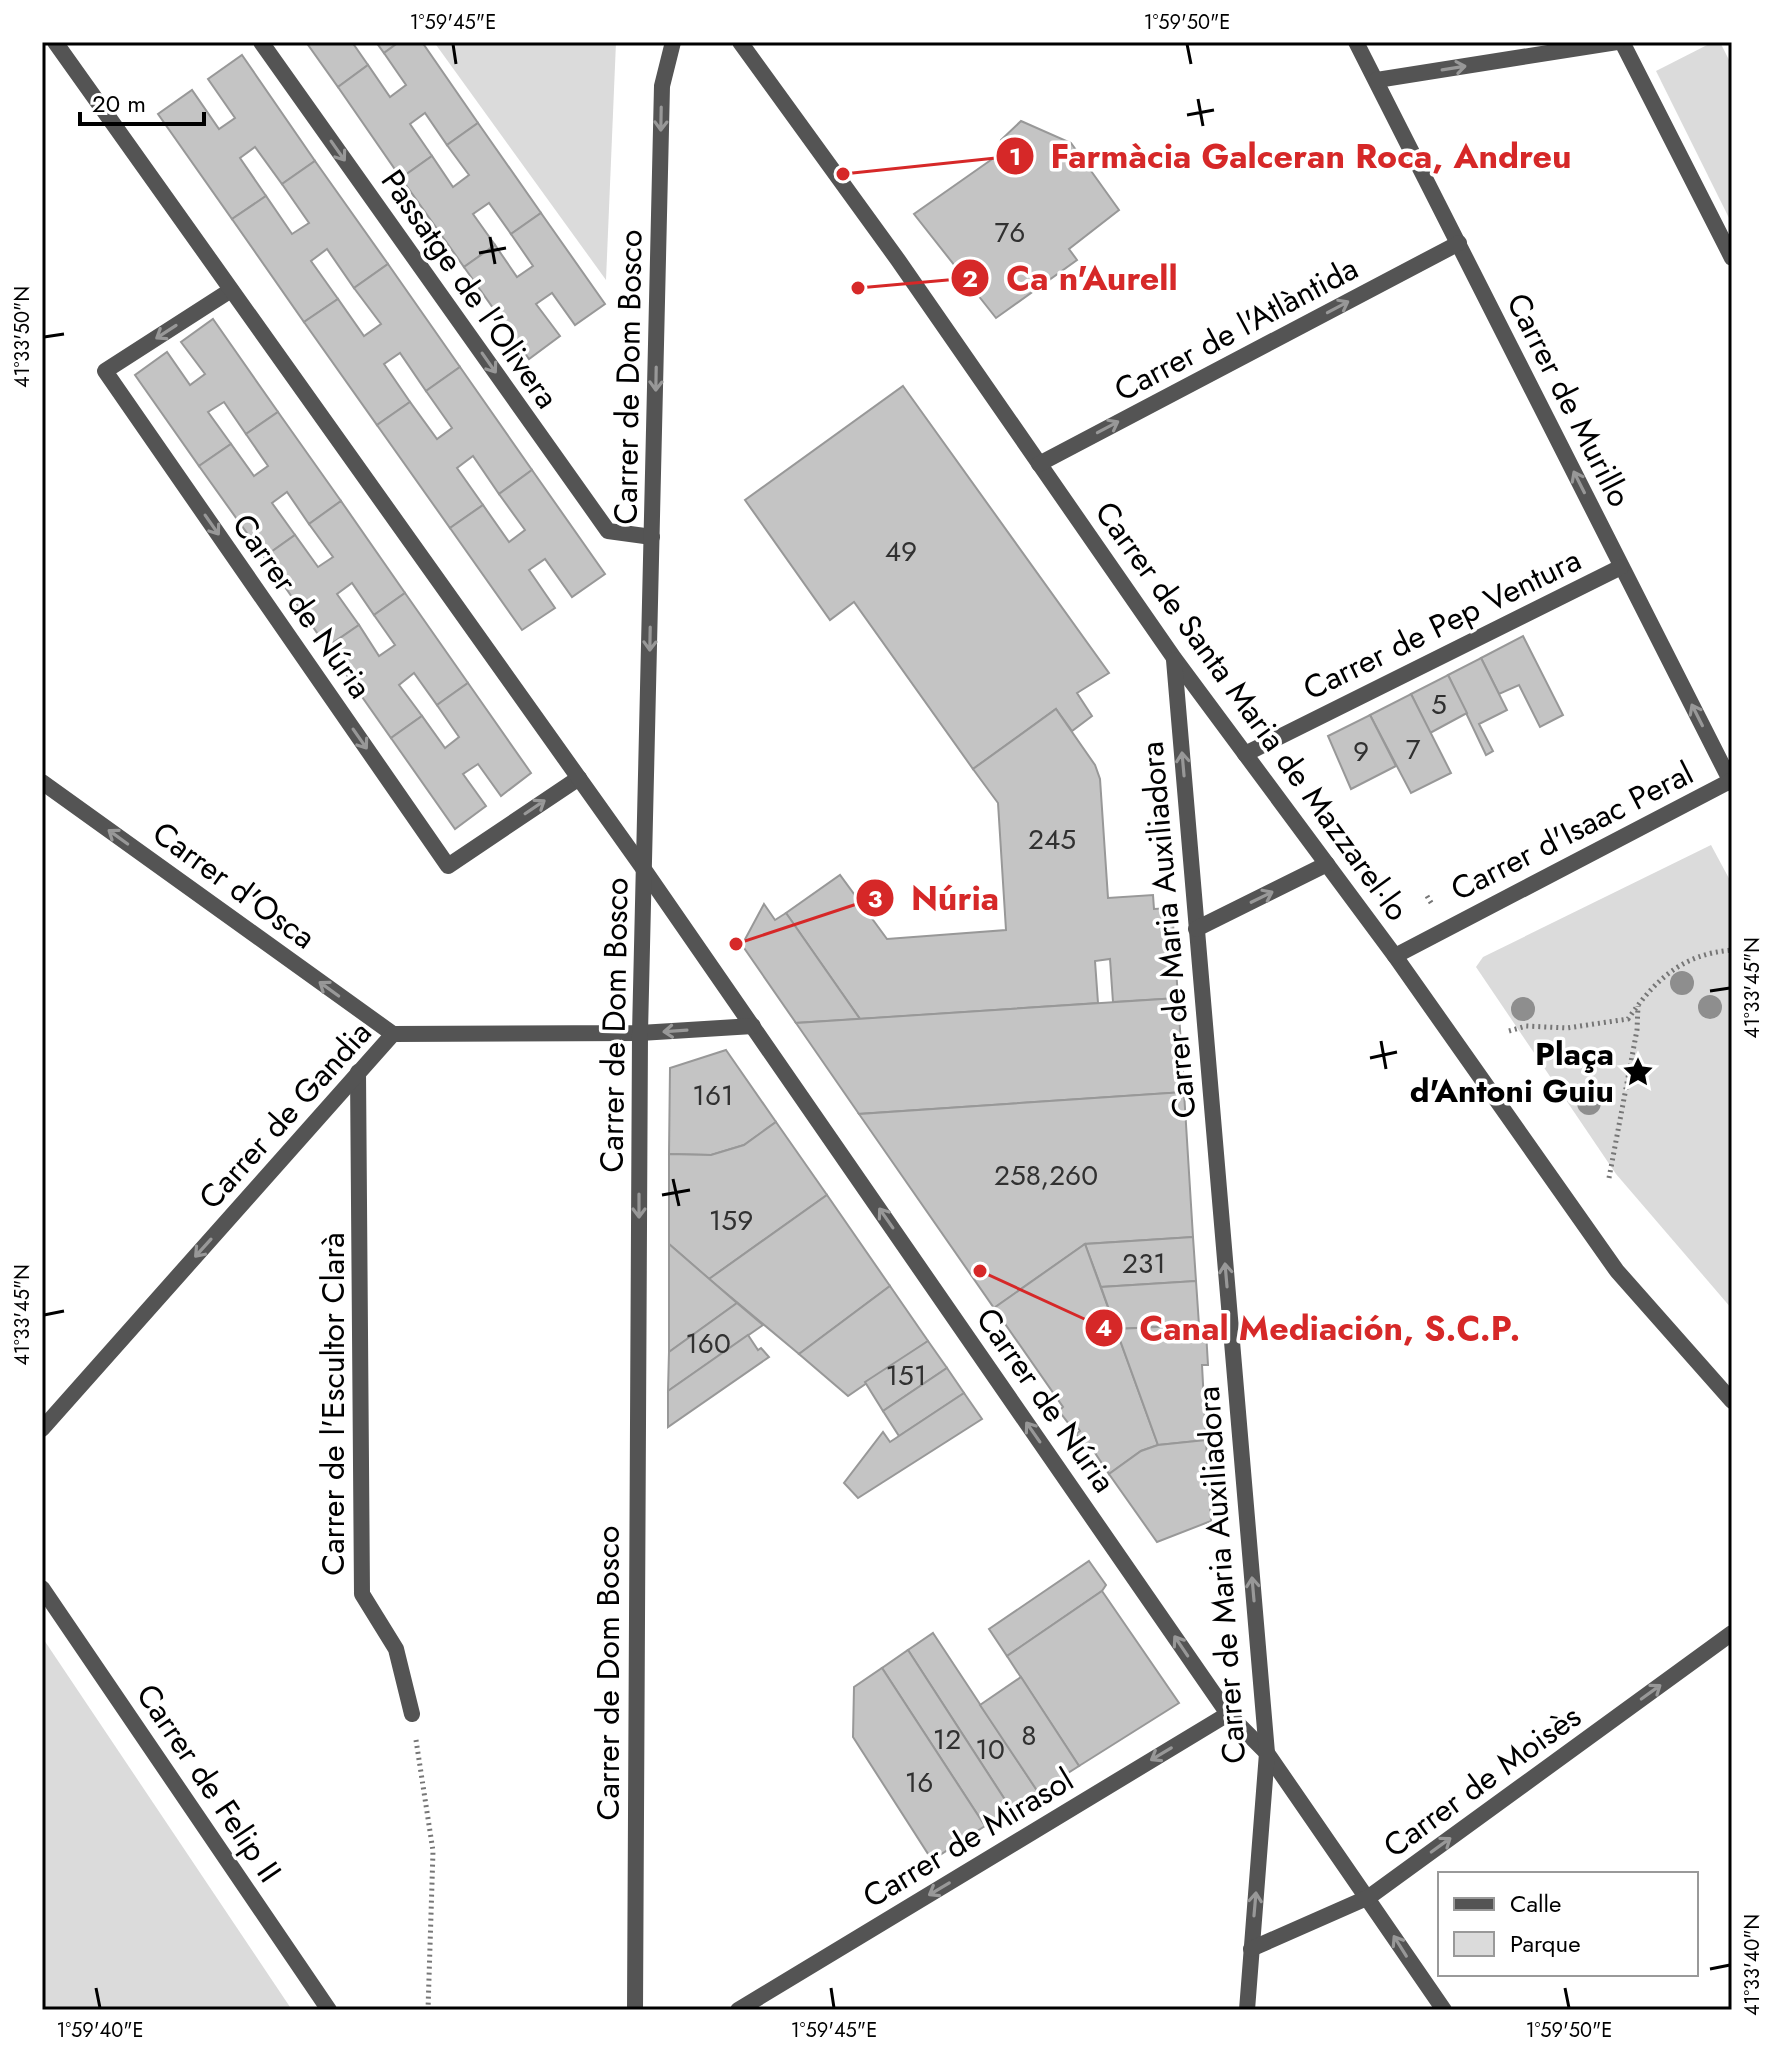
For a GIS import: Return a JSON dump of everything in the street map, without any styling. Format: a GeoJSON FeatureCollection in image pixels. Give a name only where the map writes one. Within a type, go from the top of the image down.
{"type":"FeatureCollection","features":[{"type":"Feature","properties":{"kind":"street","name":"Carrer de Núria"},"geometry":{"type":"LineString","coordinates":[[55,42],[645,871],[1228,1714],[1267,1753],[1444,2010]]}},
{"type":"Feature","properties":{"kind":"street","name":"Passatge de l'Olivera"},"geometry":{"type":"LineString","coordinates":[[261,42],[608,531],[652,537]]}},
{"type":"Feature","properties":{"kind":"street","name":"Carrer de Dom Bosco"},"geometry":{"type":"LineString","coordinates":[[635,2010],[640,1033],[662,86],[673,42]]}},
{"type":"Feature","properties":{"kind":"street","name":"Carrer de Santa Maria de Mazzarel·lo"},"geometry":{"type":"LineString","coordinates":[[740,42],[1174,658],[1395,956],[1617,1271],[1732,1401]]}},
{"type":"Feature","properties":{"kind":"street","name":"Carrer de Murillo"},"geometry":{"type":"LineString","coordinates":[[1356,42],[1731,782]]}},
{"type":"Feature","properties":{"kind":"street"},"geometry":{"type":"LineString","coordinates":[[1377,80],[1620,42],[1732,258]]}},
{"type":"Feature","properties":{"kind":"street","name":"Carrer de l'Atlàntida"},"geometry":{"type":"LineString","coordinates":[[1039,464],[1459,243]]}},
{"type":"Feature","properties":{"kind":"street","name":"Carrer de Núria"},"geometry":{"type":"LineString","coordinates":[[231,290],[105,371],[448,866],[579,778]]}},
{"type":"Feature","properties":{"kind":"street","name":"Carrer de Pep Ventura"},"geometry":{"type":"LineString","coordinates":[[1245,754],[1621,567]]}},
{"type":"Feature","properties":{"kind":"street","name":"Carrer de Maria Auxiliadora"},"geometry":{"type":"LineString","coordinates":[[1174,658],[1267,1753],[1247,2010]]}},
{"type":"Feature","properties":{"kind":"street","name":"Carrer d'Osca"},"geometry":{"type":"LineString","coordinates":[[42,782],[393,1034]]}},
{"type":"Feature","properties":{"kind":"street","name":"Carrer d'Isaac Peral"},"geometry":{"type":"LineString","coordinates":[[1395,956],[1731,782]]}},
{"type":"Feature","properties":{"kind":"street"},"geometry":{"type":"LineString","coordinates":[[1196,929],[1327,864]]}},
{"type":"Feature","properties":{"kind":"street","name":"Carrer de Gandia"},"geometry":{"type":"LineString","coordinates":[[42,1429],[393,1034],[640,1033],[753,1026]]}},
{"type":"Feature","properties":{"kind":"street","name":"Carrer de l'Escultor Clarà"},"geometry":{"type":"LineString","coordinates":[[358,1072],[362,1594],[396,1649],[412,1714]]}},
{"type":"Feature","properties":{"kind":"street","name":"Carrer de Felip II"},"geometry":{"type":"LineString","coordinates":[[42,1588],[329,2010]]}},
{"type":"Feature","properties":{"kind":"street","name":"Carrer de Moisès"},"geometry":{"type":"LineString","coordinates":[[1251,1949],[1369,1897],[1732,1633]]}},
{"type":"Feature","properties":{"kind":"street","name":"Carrer de Mirasol"},"geometry":{"type":"LineString","coordinates":[[738,2010],[1228,1714]]}},
{"type":"Feature","properties":{"kind":"path"},"geometry":{"type":"LineString","coordinates":[[1509,1031],[1526,1026],[1567,1028],[1628,1019],[1652,984],[1674,969],[1711,953],[1732,950]]}},
{"type":"Feature","properties":{"kind":"path"},"geometry":{"type":"LineString","coordinates":[[1609,1178],[1637,1030],[1638,1005]]}},
{"type":"Feature","properties":{"kind":"path"},"geometry":{"type":"LineString","coordinates":[[412,1714],[433,1851],[428,2010]]}},
{"type":"Feature","properties":{"kind":"green space"},"geometry":{"type":"Polygon","coordinates":[[[434,42],[616,42],[606,280],[434,42]]]}},
{"type":"Feature","properties":{"kind":"green space"},"geometry":{"type":"Polygon","coordinates":[[[1713,42],[1720,42],[1732,66],[1732,224],[1656,71],[1713,42]]]}},
{"type":"Feature","properties":{"kind":"green space","name":"Plaça d'Antoni Guiu"},"geometry":{"type":"Polygon","coordinates":[[[1711,845],[1732,884],[1732,1309],[1616,1174],[1476,967],[1483,957],[1711,845]]]}},
{"type":"Feature","properties":{"kind":"green space"},"geometry":{"type":"Polygon","coordinates":[[[42,1637],[292,2010],[42,2010],[42,1637]]]}},
{"type":"Feature","properties":{"kind":"building"},"geometry":{"type":"Polygon","coordinates":[[[306,42],[352,42],[368,65],[338,87],[306,42]]]}},
{"type":"Feature","properties":{"kind":"building"},"geometry":{"type":"Polygon","coordinates":[[[376,42],[399,42],[384,53],[376,42]]]}},
{"type":"Feature","properties":{"kind":"building"},"geometry":{"type":"Polygon","coordinates":[[[399,42],[422,42],[478,123],[447,145],[425,113],[410,124],[432,156],[401,178],[338,87],[368,65],[390,97],[406,85],[384,53],[399,42]]]}},
{"type":"Feature","properties":{"kind":"building"},"geometry":{"type":"Polygon","coordinates":[[[242,55],[315,161],[282,184],[255,147],[240,158],[266,196],[232,219],[158,114],[192,90],[219,129],[235,118],[208,79],[242,55]]]}},
{"type":"Feature","properties":{"kind":"building"},"geometry":{"type":"Polygon","coordinates":[[[1021,121],[1071,143],[1119,210],[1069,249],[1077,260],[996,318],[914,214],[998,155],[1001,140],[1021,121]]]}},
{"type":"Feature","properties":{"kind":"building"},"geometry":{"type":"Polygon","coordinates":[[[478,123],[541,213],[511,234],[489,203],[473,214],[495,245],[464,267],[401,178],[432,156],[453,187],[469,175],[447,145],[478,123]]]}},
{"type":"Feature","properties":{"kind":"building"},"geometry":{"type":"Polygon","coordinates":[[[315,161],[388,264],[354,288],[327,249],[311,261],[338,299],[304,322],[232,219],[266,196],[292,234],[309,223],[282,184],[315,161]]]}},
{"type":"Feature","properties":{"kind":"building"},"geometry":{"type":"Polygon","coordinates":[[[541,213],[605,304],[575,325],[552,293],[536,304],[560,336],[529,359],[464,267],[495,245],[517,277],[533,266],[511,234],[541,213]]]}},
{"type":"Feature","properties":{"kind":"building"},"geometry":{"type":"Polygon","coordinates":[[[388,264],[460,367],[426,391],[400,353],[384,364],[410,402],[377,425],[304,322],[338,299],[364,336],[381,324],[354,288],[388,264]]]}},
{"type":"Feature","properties":{"kind":"building"},"geometry":{"type":"Polygon","coordinates":[[[213,319],[278,412],[246,434],[224,402],[208,412],[231,444],[199,466],[135,375],[167,352],[190,385],[205,374],[181,342],[213,319]]]}},
{"type":"Feature","properties":{"kind":"building"},"geometry":{"type":"Polygon","coordinates":[[[460,367],[532,470],[499,494],[473,456],[457,468],[483,505],[450,528],[377,425],[410,402],[437,439],[452,428],[426,391],[460,367]]]}},
{"type":"Feature","properties":{"kind":"building"},"geometry":{"type":"Polygon","coordinates":[[[903,386],[1109,673],[1077,693],[1092,716],[1072,731],[1056,709],[973,769],[854,602],[830,620],[745,500],[903,386]]]}},
{"type":"Feature","properties":{"kind":"building"},"geometry":{"type":"Polygon","coordinates":[[[278,412],[341,501],[309,524],[287,492],[272,503],[295,535],[264,557],[199,466],[231,444],[254,476],[268,466],[246,434],[278,412]]]}},
{"type":"Feature","properties":{"kind":"building"},"geometry":{"type":"Polygon","coordinates":[[[532,470],[605,574],[572,597],[545,559],[529,570],[555,608],[522,630],[450,528],[483,505],[509,542],[525,530],[499,494],[532,470]]]}},
{"type":"Feature","properties":{"kind":"building"},"geometry":{"type":"Polygon","coordinates":[[[341,501],[405,593],[374,615],[352,583],[337,594],[359,625],[327,647],[264,557],[295,535],[318,567],[333,557],[309,524],[341,501]]]}},
{"type":"Feature","properties":{"kind":"building"},"geometry":{"type":"Polygon","coordinates":[[[405,593],[468,683],[437,705],[414,673],[399,685],[422,716],[391,738],[327,647],[359,625],[379,656],[395,645],[374,615],[405,593]]]}},
{"type":"Feature","properties":{"kind":"building"},"geometry":{"type":"Polygon","coordinates":[[[1523,636],[1563,715],[1540,727],[1519,685],[1499,694],[1481,658],[1523,636]]]}},
{"type":"Feature","properties":{"kind":"building"},"geometry":{"type":"Polygon","coordinates":[[[1481,658],[1507,710],[1479,724],[1493,751],[1486,755],[1448,675],[1481,658]]]}},
{"type":"Feature","properties":{"kind":"building"},"geometry":{"type":"Polygon","coordinates":[[[1448,675],[1467,713],[1430,733],[1411,694],[1448,675]]]}},
{"type":"Feature","properties":{"kind":"building"},"geometry":{"type":"Polygon","coordinates":[[[468,683],[531,773],[501,796],[478,764],[463,774],[486,806],[455,829],[391,738],[422,716],[445,748],[459,737],[437,705],[468,683]]]}},
{"type":"Feature","properties":{"kind":"building"},"geometry":{"type":"Polygon","coordinates":[[[1411,694],[1451,773],[1411,793],[1370,715],[1411,694]]]}},
{"type":"Feature","properties":{"kind":"building"},"geometry":{"type":"Polygon","coordinates":[[[1056,709],[1095,765],[1100,779],[1108,898],[1153,895],[1154,909],[1172,908],[1178,998],[1113,1002],[1110,959],[1095,961],[1098,1003],[860,1019],[786,913],[840,875],[887,939],[1006,930],[998,803],[973,769],[1056,709]]]}},
{"type":"Feature","properties":{"kind":"building"},"geometry":{"type":"Polygon","coordinates":[[[1370,715],[1396,766],[1351,789],[1328,736],[1370,715]]]}},
{"type":"Feature","properties":{"kind":"building"},"geometry":{"type":"Polygon","coordinates":[[[764,904],[775,920],[786,913],[860,1019],[796,1023],[742,945],[764,904]]]}},
{"type":"Feature","properties":{"kind":"building"},"geometry":{"type":"Polygon","coordinates":[[[1178,998],[1184,1092],[859,1114],[796,1023],[1178,998]]]}},
{"type":"Feature","properties":{"kind":"building"},"geometry":{"type":"Polygon","coordinates":[[[726,1050],[776,1122],[744,1145],[711,1155],[669,1154],[670,1068],[726,1050]]]}},
{"type":"Feature","properties":{"kind":"building"},"geometry":{"type":"Polygon","coordinates":[[[1184,1092],[1193,1237],[1085,1244],[994,1308],[859,1114],[1184,1092]]]}},
{"type":"Feature","properties":{"kind":"building"},"geometry":{"type":"Polygon","coordinates":[[[776,1122],[827,1195],[709,1279],[669,1244],[669,1154],[711,1155],[744,1145],[776,1122]]]}},
{"type":"Feature","properties":{"kind":"building"},"geometry":{"type":"Polygon","coordinates":[[[827,1195],[890,1286],[799,1354],[709,1279],[827,1195]]]}},
{"type":"Feature","properties":{"kind":"building"},"geometry":{"type":"Polygon","coordinates":[[[1193,1237],[1196,1281],[1101,1287],[1085,1244],[1193,1237]]]}},
{"type":"Feature","properties":{"kind":"building"},"geometry":{"type":"Polygon","coordinates":[[[669,1244],[737,1303],[669,1352],[669,1244]]]}},
{"type":"Feature","properties":{"kind":"building"},"geometry":{"type":"Polygon","coordinates":[[[1085,1244],[1158,1445],[1141,1451],[1109,1474],[1089,1444],[1086,1446],[1076,1434],[1080,1431],[1073,1421],[1069,1424],[1059,1411],[1063,1407],[994,1308],[1085,1244]]]}},
{"type":"Feature","properties":{"kind":"building"},"geometry":{"type":"Polygon","coordinates":[[[1196,1281],[1199,1325],[1116,1329],[1101,1287],[1196,1281]]]}},
{"type":"Feature","properties":{"kind":"building"},"geometry":{"type":"Polygon","coordinates":[[[890,1286],[928,1341],[848,1396],[799,1354],[890,1286]]]}},
{"type":"Feature","properties":{"kind":"building"},"geometry":{"type":"Polygon","coordinates":[[[737,1303],[763,1325],[668,1391],[669,1352],[737,1303]]]}},
{"type":"Feature","properties":{"kind":"building"},"geometry":{"type":"Polygon","coordinates":[[[1199,1325],[1199,1333],[1206,1332],[1208,1365],[1202,1365],[1206,1440],[1158,1445],[1116,1329],[1199,1325]]]}},
{"type":"Feature","properties":{"kind":"building"},"geometry":{"type":"Polygon","coordinates":[[[748,1335],[758,1350],[761,1348],[769,1357],[668,1427],[668,1391],[748,1335]]]}},
{"type":"Feature","properties":{"kind":"building"},"geometry":{"type":"Polygon","coordinates":[[[928,1341],[947,1368],[883,1411],[865,1382],[928,1341]]]}},
{"type":"Feature","properties":{"kind":"building"},"geometry":{"type":"Polygon","coordinates":[[[947,1368],[964,1393],[899,1436],[883,1411],[947,1368]]]}},
{"type":"Feature","properties":{"kind":"building"},"geometry":{"type":"Polygon","coordinates":[[[964,1393],[982,1419],[858,1498],[844,1483],[883,1432],[890,1442],[964,1393]]]}},
{"type":"Feature","properties":{"kind":"building"},"geometry":{"type":"Polygon","coordinates":[[[1206,1440],[1211,1521],[1157,1542],[1109,1474],[1141,1451],[1158,1445],[1206,1440]]]}},
{"type":"Feature","properties":{"kind":"building"},"geometry":{"type":"Polygon","coordinates":[[[1089,1561],[1106,1585],[1102,1591],[1007,1656],[989,1629],[1089,1561]]]}},
{"type":"Feature","properties":{"kind":"building"},"geometry":{"type":"Polygon","coordinates":[[[1102,1591],[1179,1703],[1079,1766],[1007,1656],[1102,1591]]]}},
{"type":"Feature","properties":{"kind":"building"},"geometry":{"type":"Polygon","coordinates":[[[933,1633],[1038,1792],[1011,1809],[908,1650],[933,1633]]]}},
{"type":"Feature","properties":{"kind":"building"},"geometry":{"type":"Polygon","coordinates":[[[908,1650],[1011,1809],[985,1826],[882,1668],[908,1650]]]}},
{"type":"Feature","properties":{"kind":"building"},"geometry":{"type":"Polygon","coordinates":[[[882,1668],[985,1826],[932,1860],[853,1737],[854,1687],[882,1668]]]}},
{"type":"Feature","properties":{"kind":"building"},"geometry":{"type":"Polygon","coordinates":[[[1021,1677],[1079,1766],[1038,1792],[980,1705],[1021,1677]]]}},
{"type":"Feature","properties":{"kind":"place","name":"Farmàcia Galceran Roca, Andreu"},"geometry":{"type":"Point","coordinates":[843,174]}},
{"type":"Feature","properties":{"kind":"place","name":"Ca n'Aurell"},"geometry":{"type":"Point","coordinates":[858,288]}},
{"type":"Feature","properties":{"kind":"place","name":"Núria"},"geometry":{"type":"Point","coordinates":[736,944]}},
{"type":"Feature","properties":{"kind":"place","name":"Plaça d'Antoni Guiu"},"geometry":{"type":"Point","coordinates":[1638,1072]}},
{"type":"Feature","properties":{"kind":"place","name":"Canal Mediación, S.C.P."},"geometry":{"type":"Point","coordinates":[980,1271]}}]}
